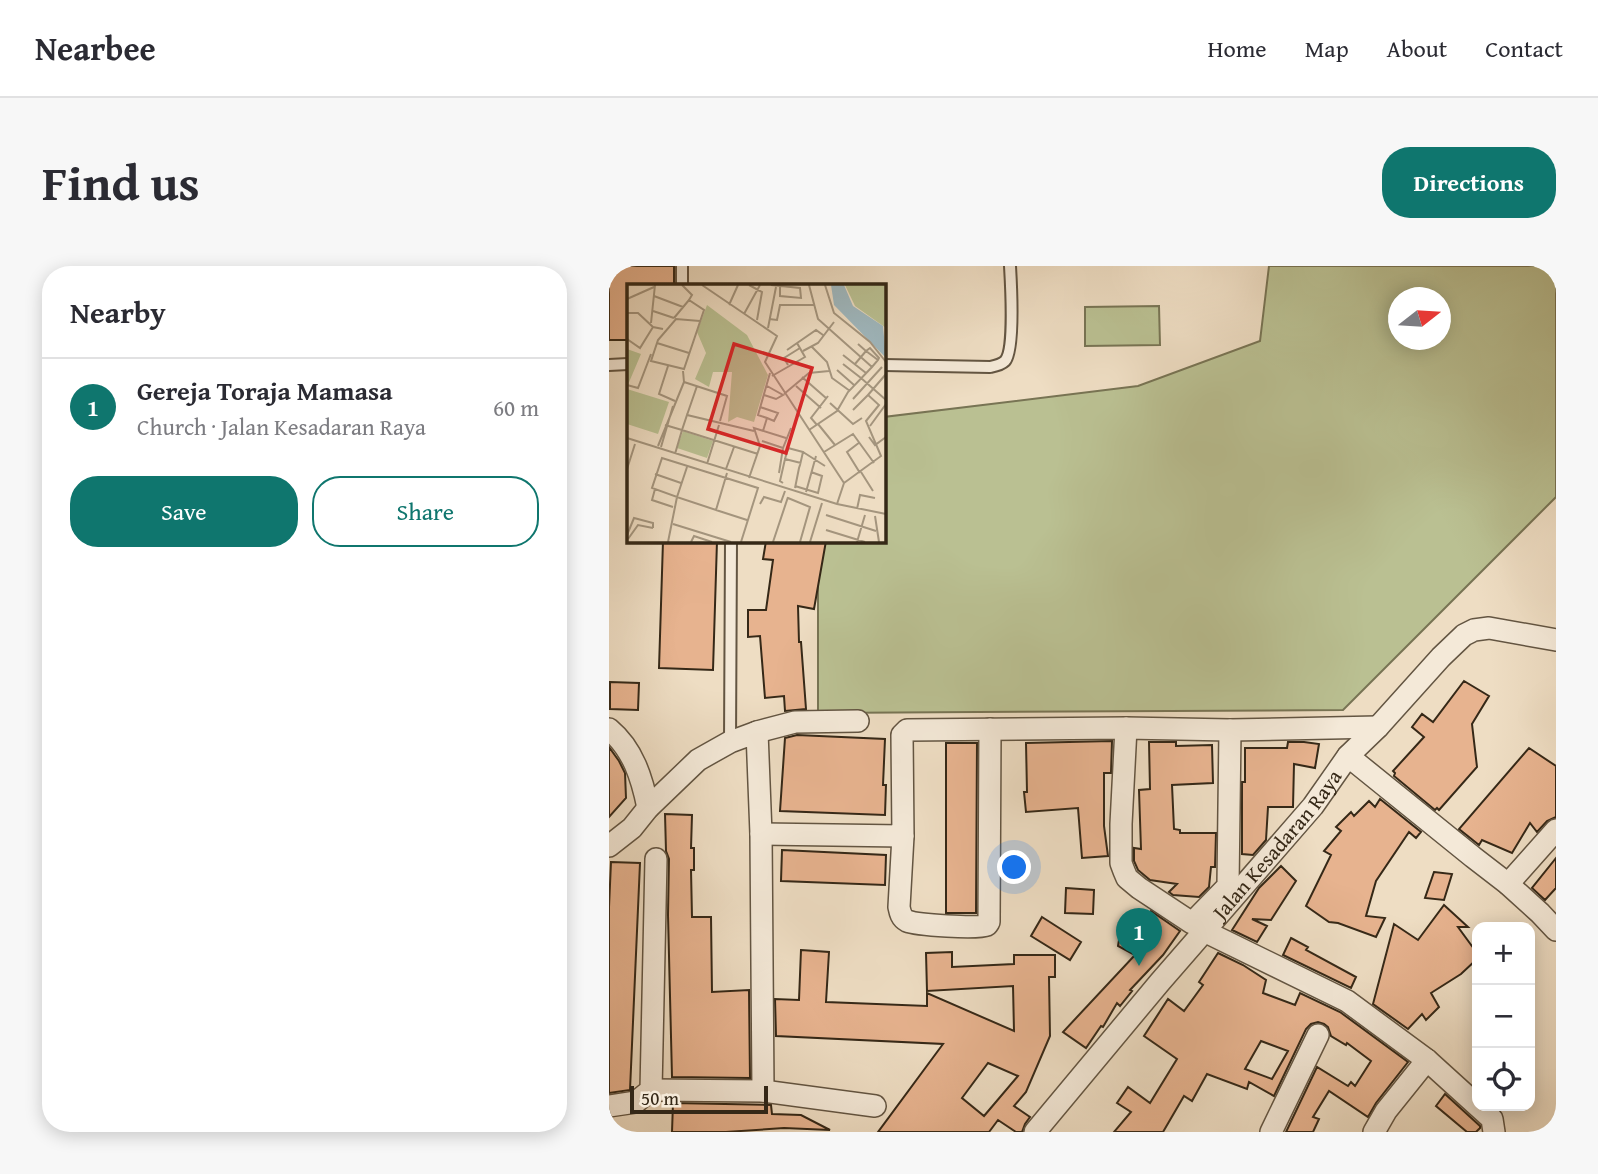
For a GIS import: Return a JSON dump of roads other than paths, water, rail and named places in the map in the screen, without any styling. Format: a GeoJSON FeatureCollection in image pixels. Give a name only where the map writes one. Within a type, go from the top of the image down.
{"type":"FeatureCollection","features":[{"type":"Feature","properties":{"kind":"street","name":"Jalan Kesadaran Raya"},"geometry":{"type":"LineString","coordinates":[[1035,1132],[1313,806],[1348,755],[1378,727],[1464,635],[1474,630],[1489,628],[1556,640]]}},
{"type":"Feature","properties":{"kind":"street"},"geometry":{"type":"LineString","coordinates":[[609,846],[632,828],[698,760],[730,742],[795,722],[859,722]]}},
{"type":"Feature","properties":{"kind":"street"},"geometry":{"type":"LineString","coordinates":[[990,729],[989,922],[980,927],[907,921],[901,915],[899,907],[903,836],[902,735],[907,730],[990,729],[1126,728],[1230,730],[1378,727]]}},
{"type":"Feature","properties":{"kind":"street"},"geometry":{"type":"LineString","coordinates":[[1126,728],[1121,863],[1127,878],[1192,923],[1229,886],[1230,730]]}},
{"type":"Feature","properties":{"kind":"street"},"geometry":{"type":"LineString","coordinates":[[609,729],[630,754],[649,808]]}},
{"type":"Feature","properties":{"kind":"street"},"geometry":{"type":"LineString","coordinates":[[757,732],[761,834],[763,1091]]}},
{"type":"Feature","properties":{"kind":"street"},"geometry":{"type":"LineString","coordinates":[[1348,755],[1473,858],[1509,884],[1556,930]]}},
{"type":"Feature","properties":{"kind":"street"},"geometry":{"type":"LineString","coordinates":[[1509,884],[1556,830]]}},
{"type":"Feature","properties":{"kind":"street"},"geometry":{"type":"LineString","coordinates":[[761,834],[903,836]]}},
{"type":"Feature","properties":{"kind":"street"},"geometry":{"type":"LineString","coordinates":[[651,1090],[656,859]]}},
{"type":"Feature","properties":{"kind":"street"},"geometry":{"type":"LineString","coordinates":[[1204,931],[1346,1001],[1427,1060],[1492,1119],[1495,1132]]}},
{"type":"Feature","properties":{"kind":"street"},"geometry":{"type":"LineString","coordinates":[[1271,1132],[1318,1035]]}},
{"type":"Feature","properties":{"kind":"street"},"geometry":{"type":"LineString","coordinates":[[1374,1132],[1386,1111],[1427,1060]]}},
{"type":"Feature","properties":{"kind":"street"},"geometry":{"type":"LineString","coordinates":[[609,1106],[636,1102],[651,1090],[763,1091],[875,1106]]}},
{"type":"Feature","properties":{"kind":"lane"},"geometry":{"type":"LineString","coordinates":[[682,284],[683,266]]}},
{"type":"Feature","properties":{"kind":"lane"},"geometry":{"type":"LineString","coordinates":[[885,365],[990,367],[1005,361],[1011,340],[1010,266]]}},
{"type":"Feature","properties":{"kind":"lane"},"geometry":{"type":"LineString","coordinates":[[609,365],[627,364]]}},
{"type":"Feature","properties":{"kind":"lane"},"geometry":{"type":"LineString","coordinates":[[730,742],[731,542]]}},
{"type":"Feature","properties":{"kind":"place","name":"Gereja Toraja Mamasa"},"geometry":{"type":"Point","coordinates":[1139,966]}}]}
